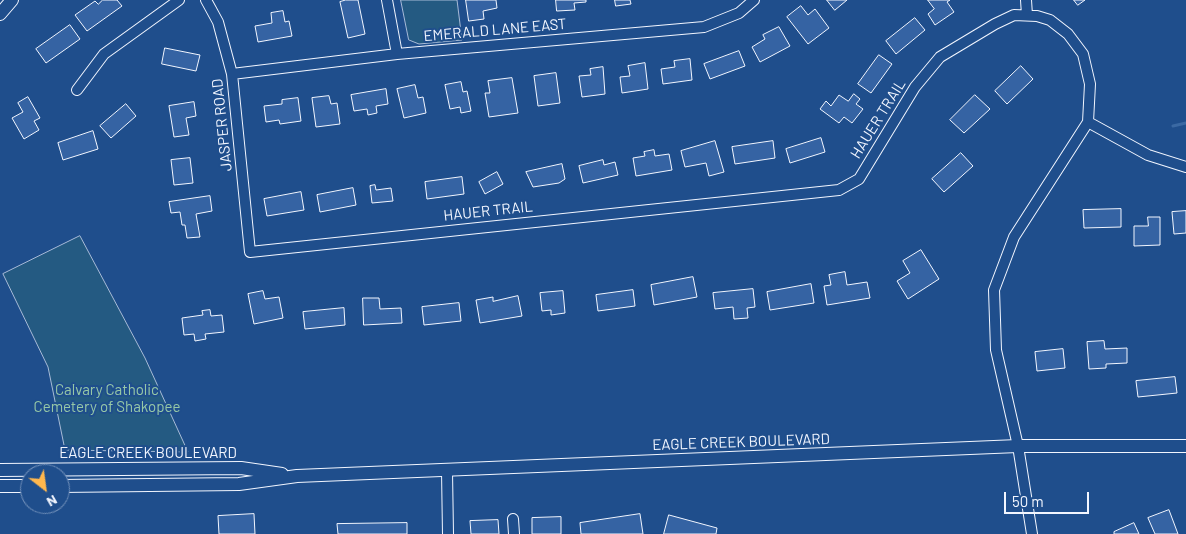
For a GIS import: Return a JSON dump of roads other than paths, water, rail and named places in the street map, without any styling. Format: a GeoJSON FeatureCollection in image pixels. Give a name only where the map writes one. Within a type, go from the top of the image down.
{"type":"FeatureCollection","features":[{"type":"Feature","properties":{"kind":"street"},"geometry":{"type":"LineString","coordinates":[[0,14],[12,0]]}},
{"type":"Feature","properties":{"kind":"street"},"geometry":{"type":"LineString","coordinates":[[76,90],[104,54],[179,0]]}},
{"type":"Feature","properties":{"kind":"street","name":"JASPER ROAD"},"geometry":{"type":"LineString","coordinates":[[206,0],[218,22],[232,74],[250,252]]}},
{"type":"Feature","properties":{"kind":"street"},"geometry":{"type":"LineString","coordinates":[[387,0],[397,54]]}},
{"type":"Feature","properties":{"kind":"street","name":"EMERALD LANE EAST"},"geometry":{"type":"LineString","coordinates":[[232,74],[397,54],[704,27],[739,13],[754,0]]}},
{"type":"Feature","properties":{"kind":"street"},"geometry":{"type":"LineString","coordinates":[[1026,0],[1027,15]]}},
{"type":"Feature","properties":{"kind":"street","name":"HAUER TRAIL"},"geometry":{"type":"LineString","coordinates":[[250,252],[839,190],[859,179],[915,87],[940,57],[1014,15],[1027,15],[1050,20],[1068,34],[1083,54],[1090,84],[1088,122],[1014,237],[994,290],[996,350],[1018,446],[1032,534]]}},
{"type":"Feature","properties":{"kind":"street"},"geometry":{"type":"LineString","coordinates":[[1088,122],[1148,155],[1186,168]]}},
{"type":"Feature","properties":{"kind":"street","name":"EAGLE CREEK BOULEVARD"},"geometry":{"type":"LineString","coordinates":[[70,486],[239,484],[297,476],[1018,446],[1186,446]]}},
{"type":"Feature","properties":{"kind":"street","name":"EAGLE CREEK BOULEVARD"},"geometry":{"type":"LineString","coordinates":[[0,470],[241,468],[297,476]]}},
{"type":"Feature","properties":{"kind":"street"},"geometry":{"type":"LineString","coordinates":[[447,471],[448,534]]}},
{"type":"Feature","properties":{"kind":"street"},"geometry":{"type":"LineString","coordinates":[[0,486],[20,486]]}},
{"type":"Feature","properties":{"kind":"street"},"geometry":{"type":"LineString","coordinates":[[513,519],[514,534]]}},
{"type":"Feature","properties":{"kind":"waterway"},"geometry":{"type":"LineString","coordinates":[[1173,126],[1186,123]]}},
{"type":"Feature","properties":{"kind":"park label","name":"Calvary Catholic Cemetery of Shakopee"},"geometry":{"type":"Point","coordinates":[107,398]}}]}
